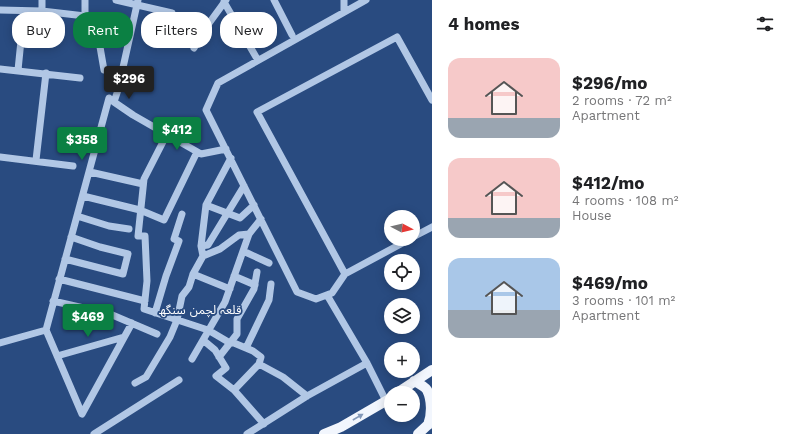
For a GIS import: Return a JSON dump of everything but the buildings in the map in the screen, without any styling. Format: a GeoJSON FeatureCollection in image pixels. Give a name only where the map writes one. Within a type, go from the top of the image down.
{"type":"FeatureCollection","features":[{"type":"Feature","properties":{"kind":"main road"},"geometry":{"type":"LineString","coordinates":[[407,386],[432,370]]}},
{"type":"Feature","properties":{"kind":"main road"},"geometry":{"type":"LineString","coordinates":[[414,381],[427,390],[431,402],[432,415],[430,423],[418,434]]}},
{"type":"Feature","properties":{"kind":"main road"},"geometry":{"type":"LineString","coordinates":[[324,434],[341,427],[384,402]]}},
{"type":"Feature","properties":{"kind":"street"},"geometry":{"type":"LineString","coordinates":[[42,0],[42,11]]}},
{"type":"Feature","properties":{"kind":"street"},"geometry":{"type":"LineString","coordinates":[[85,0],[85,12]]}},
{"type":"Feature","properties":{"kind":"street"},"geometry":{"type":"LineString","coordinates":[[116,0],[138,2],[166,12]]}},
{"type":"Feature","properties":{"kind":"street"},"geometry":{"type":"LineString","coordinates":[[274,0],[292,35]]}},
{"type":"Feature","properties":{"kind":"street"},"geometry":{"type":"LineString","coordinates":[[344,0],[344,12]]}},
{"type":"Feature","properties":{"kind":"street"},"geometry":{"type":"LineString","coordinates":[[366,0],[218,83],[206,110],[298,292],[316,299],[332,293],[345,274],[397,246]]}},
{"type":"Feature","properties":{"kind":"street"},"geometry":{"type":"LineString","coordinates":[[212,21],[225,1],[256,57]]}},
{"type":"Feature","properties":{"kind":"street"},"geometry":{"type":"LineString","coordinates":[[114,102],[138,2]]}},
{"type":"Feature","properties":{"kind":"street"},"geometry":{"type":"LineString","coordinates":[[0,10],[42,11],[73,15]]}},
{"type":"Feature","properties":{"kind":"street"},"geometry":{"type":"LineString","coordinates":[[18,70],[24,11]]}},
{"type":"Feature","properties":{"kind":"street"},"geometry":{"type":"LineString","coordinates":[[345,274],[257,112],[397,36],[432,100]]}},
{"type":"Feature","properties":{"kind":"street"},"geometry":{"type":"LineString","coordinates":[[100,48],[104,70]]}},
{"type":"Feature","properties":{"kind":"street"},"geometry":{"type":"LineString","coordinates":[[0,69],[80,78]]}},
{"type":"Feature","properties":{"kind":"street"},"geometry":{"type":"LineString","coordinates":[[36,160],[46,74]]}},
{"type":"Feature","properties":{"kind":"street"},"geometry":{"type":"LineString","coordinates":[[132,323],[82,414],[46,330],[109,98],[133,115],[201,154],[226,149]]}},
{"type":"Feature","properties":{"kind":"street"},"geometry":{"type":"LineString","coordinates":[[167,134],[144,179],[143,184],[138,236],[145,236],[147,281],[144,309],[208,330],[230,343],[246,348],[261,357],[259,364],[234,390]]}},
{"type":"Feature","properties":{"kind":"street"},"geometry":{"type":"LineString","coordinates":[[83,196],[140,210],[164,220],[197,152]]}},
{"type":"Feature","properties":{"kind":"street"},"geometry":{"type":"LineString","coordinates":[[0,157],[36,160],[74,166]]}},
{"type":"Feature","properties":{"kind":"street"},"geometry":{"type":"LineString","coordinates":[[203,256],[201,246],[206,205],[231,158]]}},
{"type":"Feature","properties":{"kind":"street"},"geometry":{"type":"LineString","coordinates":[[90,172],[143,184]]}},
{"type":"Feature","properties":{"kind":"street"},"geometry":{"type":"LineString","coordinates":[[201,246],[208,245],[244,186]]}},
{"type":"Feature","properties":{"kind":"street"},"geometry":{"type":"LineString","coordinates":[[206,205],[240,218],[254,205]]}},
{"type":"Feature","properties":{"kind":"street"},"geometry":{"type":"LineString","coordinates":[[155,313],[166,276],[179,241],[174,239],[182,214]]}},
{"type":"Feature","properties":{"kind":"street"},"geometry":{"type":"LineString","coordinates":[[77,216],[129,229]]}},
{"type":"Feature","properties":{"kind":"street"},"geometry":{"type":"LineString","coordinates":[[192,359],[225,302],[249,234],[261,219]]}},
{"type":"Feature","properties":{"kind":"street"},"geometry":{"type":"LineString","coordinates":[[420,233],[432,227]]}},
{"type":"Feature","properties":{"kind":"street"},"geometry":{"type":"LineString","coordinates":[[135,383],[146,378],[170,337],[177,320],[182,296],[189,287],[193,274],[203,256],[220,249],[239,235],[249,234]]}},
{"type":"Feature","properties":{"kind":"street"},"geometry":{"type":"LineString","coordinates":[[65,259],[123,274],[128,254],[100,248],[71,237]]}},
{"type":"Feature","properties":{"kind":"street"},"geometry":{"type":"LineString","coordinates":[[243,251],[269,263]]}},
{"type":"Feature","properties":{"kind":"street"},"geometry":{"type":"LineString","coordinates":[[219,357],[237,334],[237,319],[255,285],[257,272]]}},
{"type":"Feature","properties":{"kind":"street"},"geometry":{"type":"LineString","coordinates":[[193,274],[230,289]]}},
{"type":"Feature","properties":{"kind":"street"},"geometry":{"type":"LineString","coordinates":[[234,276],[255,285]]}},
{"type":"Feature","properties":{"kind":"street"},"geometry":{"type":"LineString","coordinates":[[59,279],[145,301]]}},
{"type":"Feature","properties":{"kind":"street"},"geometry":{"type":"LineString","coordinates":[[246,348],[269,300],[271,284]]}},
{"type":"Feature","properties":{"kind":"street"},"geometry":{"type":"LineString","coordinates":[[327,295],[384,391]]}},
{"type":"Feature","properties":{"kind":"street"},"geometry":{"type":"LineString","coordinates":[[53,301],[110,314],[157,334]]}},
{"type":"Feature","properties":{"kind":"street"},"geometry":{"type":"LineString","coordinates":[[0,343],[46,330]]}},
{"type":"Feature","properties":{"kind":"street"},"geometry":{"type":"LineString","coordinates":[[57,356],[124,338]]}},
{"type":"Feature","properties":{"kind":"street"},"geometry":{"type":"LineString","coordinates":[[203,340],[215,350],[226,368],[216,376],[234,390],[264,424]]}},
{"type":"Feature","properties":{"kind":"street"},"geometry":{"type":"LineString","coordinates":[[247,434],[307,396],[367,363]]}},
{"type":"Feature","properties":{"kind":"street"},"geometry":{"type":"LineString","coordinates":[[259,364],[284,377],[307,396]]}},
{"type":"Feature","properties":{"kind":"street"},"geometry":{"type":"LineString","coordinates":[[94,434],[180,380]]}},
{"type":"Feature","properties":{"kind":"district","name":"قلعہ لچمن سنگھ"},"geometry":{"type":"Point","coordinates":[200,310]}}]}
